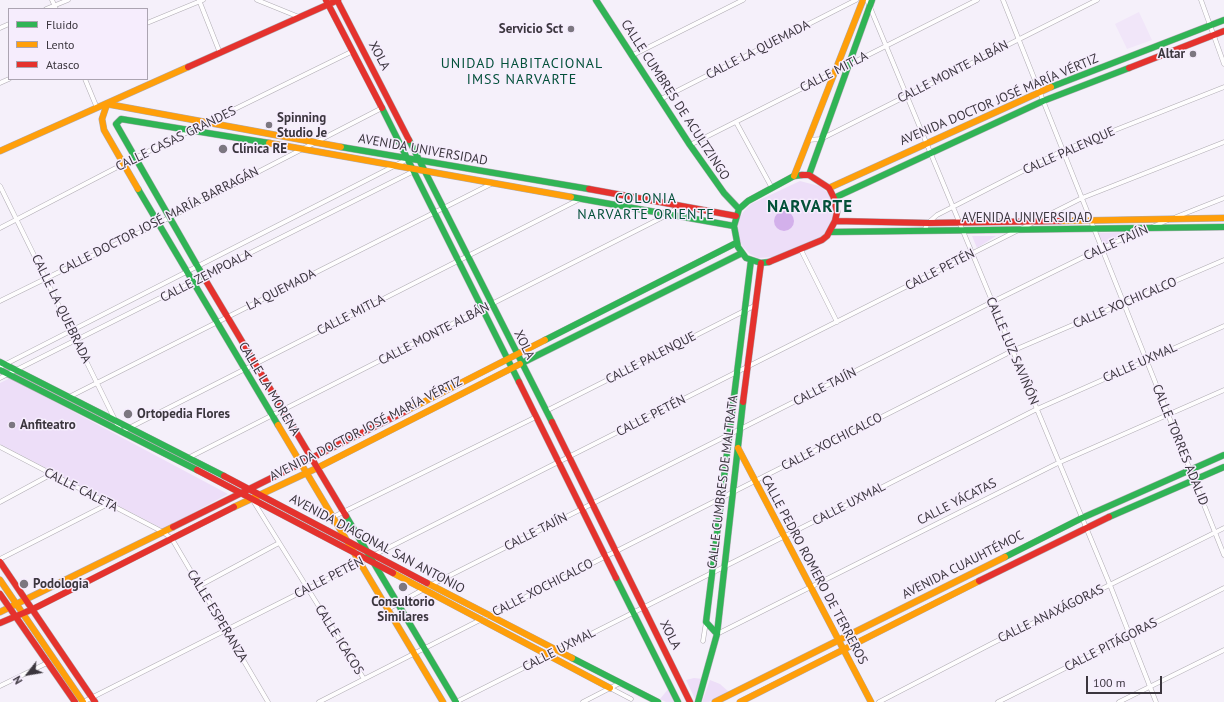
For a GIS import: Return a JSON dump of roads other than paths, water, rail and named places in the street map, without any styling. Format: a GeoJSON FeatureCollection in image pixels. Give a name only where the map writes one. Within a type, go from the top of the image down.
{"type":"FeatureCollection","features":[{"type":"Feature","properties":{"kind":"main road"},"geometry":{"type":"LineString","coordinates":[[0,151],[300,17],[327,2],[337,0]]}},
{"type":"Feature","properties":{"kind":"main road","name":"XOLA"},"geometry":{"type":"LineString","coordinates":[[337,0],[616,550],[690,702]]}},
{"type":"Feature","properties":{"kind":"main road","name":"CALLE CUMBRES DE ACULTZINGO"},"geometry":{"type":"LineString","coordinates":[[597,0],[690,145],[724,193],[739,209]]}},
{"type":"Feature","properties":{"kind":"main road"},"geometry":{"type":"LineString","coordinates":[[794,176],[863,0]]}},
{"type":"Feature","properties":{"kind":"main road","name":"XOLA"},"geometry":{"type":"LineString","coordinates":[[327,2],[382,108],[411,170],[606,555],[632,613],[678,702]]}},
{"type":"Feature","properties":{"kind":"main road"},"geometry":{"type":"LineString","coordinates":[[809,175],[869,2]]}},
{"type":"Feature","properties":{"kind":"main road","name":"AVENIDA DOCTOR JOSÉ MARÍA VÉRTIZ"},"geometry":{"type":"LineString","coordinates":[[829,188],[1039,92],[1224,20]]}},
{"type":"Feature","properties":{"kind":"main road","name":"AVENIDA DOCTOR JOSÉ MARÍA VÉRTIZ"},"geometry":{"type":"LineString","coordinates":[[834,198],[1042,101],[1224,30]]}},
{"type":"Feature","properties":{"kind":"main road","name":"AVENIDA UNIVERSIDAD"},"geometry":{"type":"LineString","coordinates":[[107,104],[315,141],[406,159],[419,160],[678,207],[736,216]]}},
{"type":"Feature","properties":{"kind":"main road","name":"CALLE LA MORENA"},"geometry":{"type":"LineString","coordinates":[[107,104],[103,114],[102,125],[157,224],[356,554]]}},
{"type":"Feature","properties":{"kind":"main road","name":"AVENIDA UNIVERSIDAD"},"geometry":{"type":"LineString","coordinates":[[122,119],[195,130],[396,166],[411,170],[494,183],[734,226]]}},
{"type":"Feature","properties":{"kind":"main road","name":"CALLE LA MORENA"},"geometry":{"type":"LineString","coordinates":[[122,119],[118,121],[117,127],[169,218],[366,551]]}},
{"type":"Feature","properties":{"kind":"main road"},"geometry":{"type":"LineString","coordinates":[[464,178],[465,168]]}},
{"type":"Feature","properties":{"kind":"main road"},"geometry":{"type":"LineString","coordinates":[[809,175],[829,188],[834,198],[837,212],[830,232],[825,238],[780,260],[761,263],[751,260],[742,253],[736,243],[734,226],[739,209],[748,201],[794,176],[809,175]]}},
{"type":"Feature","properties":{"kind":"main road"},"geometry":{"type":"LineString","coordinates":[[615,205],[618,196]]}},
{"type":"Feature","properties":{"kind":"main road","name":"AVENIDA UNIVERSIDAD"},"geometry":{"type":"LineString","coordinates":[[835,221],[928,223],[1224,218]]}},
{"type":"Feature","properties":{"kind":"main road","name":"AVENIDA UNIVERSIDAD"},"geometry":{"type":"LineString","coordinates":[[830,232],[1224,227]]}},
{"type":"Feature","properties":{"kind":"main road","name":"AVENIDA DOCTOR JOSÉ MARÍA VÉRTIZ"},"geometry":{"type":"LineString","coordinates":[[0,612],[18,605],[248,489],[312,459],[736,243]]}},
{"type":"Feature","properties":{"kind":"main road","name":"AVENIDA DOCTOR JOSÉ MARÍA VÉRTIZ"},"geometry":{"type":"LineString","coordinates":[[0,623],[33,609],[260,494],[317,468],[512,368],[742,253]]}},
{"type":"Feature","properties":{"kind":"main road","name":"CALLE CUMBRES DE MALTRATA"},"geometry":{"type":"LineString","coordinates":[[706,622],[751,260]]}},
{"type":"Feature","properties":{"kind":"main road","name":"CALLE CUMBRES DE MALTRATA"},"geometry":{"type":"LineString","coordinates":[[698,702],[717,634],[761,263]]}},
{"type":"Feature","properties":{"kind":"main road","name":"AVENIDA DIAGONAL SAN ANTONIO"},"geometry":{"type":"LineString","coordinates":[[1,366],[16,371],[69,397],[260,494],[366,551],[369,560],[610,688]]}},
{"type":"Feature","properties":{"kind":"main road","name":"AVENIDA DIAGONAL SAN ANTONIO"},"geometry":{"type":"LineString","coordinates":[[1,366],[9,374],[252,498],[356,554],[431,585],[658,702]]}},
{"type":"Feature","properties":{"kind":"main road","name":"CALLE PEDRO ROMERO DE TERREROS"},"geometry":{"type":"LineString","coordinates":[[738,448],[871,702]]}},
{"type":"Feature","properties":{"kind":"main road","name":"AVENIDA CUAUHTÉMOC"},"geometry":{"type":"LineString","coordinates":[[715,702],[1082,518],[1224,455]]}},
{"type":"Feature","properties":{"kind":"main road","name":"AVENIDA CUAUHTÉMOC"},"geometry":{"type":"LineString","coordinates":[[740,702],[1086,528],[1224,467]]}},
{"type":"Feature","properties":{"kind":"main road"},"geometry":{"type":"LineString","coordinates":[[0,560],[93,700]]}},
{"type":"Feature","properties":{"kind":"main road"},"geometry":{"type":"LineString","coordinates":[[369,560],[397,603],[456,702]]}},
{"type":"Feature","properties":{"kind":"main road"},"geometry":{"type":"LineString","coordinates":[[369,560],[388,608],[443,702]]}},
{"type":"Feature","properties":{"kind":"main road"},"geometry":{"type":"LineString","coordinates":[[0,580],[83,702]]}},
{"type":"Feature","properties":{"kind":"main road"},"geometry":{"type":"LineString","coordinates":[[0,594],[75,702]]}},
{"type":"Feature","properties":{"kind":"main road"},"geometry":{"type":"LineString","coordinates":[[706,622],[717,634]]}},
{"type":"Feature","properties":{"kind":"street"},"geometry":{"type":"LineString","coordinates":[[52,0],[55,7],[68,0]]}},
{"type":"Feature","properties":{"kind":"street"},"geometry":{"type":"LineString","coordinates":[[148,23],[200,0],[220,53]]}},
{"type":"Feature","properties":{"kind":"street"},"geometry":{"type":"LineString","coordinates":[[258,0],[300,17]]}},
{"type":"Feature","properties":{"kind":"street"},"geometry":{"type":"LineString","coordinates":[[633,55],[743,0]]}},
{"type":"Feature","properties":{"kind":"street","name":"CALLE LA QUEMADA"},"geometry":{"type":"LineString","coordinates":[[661,99],[856,0]]}},
{"type":"Feature","properties":{"kind":"street","name":"CALLE MITLA"},"geometry":{"type":"LineString","coordinates":[[690,145],[977,0]]}},
{"type":"Feature","properties":{"kind":"street","name":"CALLE TORRES ADALID"},"geometry":{"type":"LineString","coordinates":[[1003,0],[1062,152],[1102,248],[1145,361],[1195,480],[1224,555]]}},
{"type":"Feature","properties":{"kind":"street","name":"CALLE MONTE ALBÁN"},"geometry":{"type":"LineString","coordinates":[[808,140],[821,139],[1097,0]]}},
{"type":"Feature","properties":{"kind":"street"},"geometry":{"type":"LineString","coordinates":[[1201,0],[1224,64]]}},
{"type":"Feature","properties":{"kind":"street","name":"CALLE LUZ SAVIÑÓN"},"geometry":{"type":"LineString","coordinates":[[869,2],[886,47],[908,95],[1058,463],[1110,584],[1156,702]]}},
{"type":"Feature","properties":{"kind":"street","name":"CALLE CASAS GRANDES"},"geometry":{"type":"LineString","coordinates":[[0,228],[135,158],[353,52]]}},
{"type":"Feature","properties":{"kind":"street"},"geometry":{"type":"LineString","coordinates":[[85,80],[96,108]]}},
{"type":"Feature","properties":{"kind":"street","name":"CALLE PALENQUE"},"geometry":{"type":"LineString","coordinates":[[924,231],[928,223],[953,206],[1062,152],[1224,87]]}},
{"type":"Feature","properties":{"kind":"street","name":"CALLE DOCTOR JOSÉ MARÍA BARRAGÁN"},"geometry":{"type":"LineString","coordinates":[[0,301],[169,218],[315,141],[382,108]]}},
{"type":"Feature","properties":{"kind":"street"},"geometry":{"type":"LineString","coordinates":[[736,122],[772,188]]}},
{"type":"Feature","properties":{"kind":"street","name":"CALLE PETÉN"},"geometry":{"type":"LineString","coordinates":[[83,702],[93,700],[226,630],[369,560],[559,462],[748,368],[1082,198],[1224,142]]}},
{"type":"Feature","properties":{"kind":"street","name":"CALLE ZEMPOALA"},"geometry":{"type":"LineString","coordinates":[[1,366],[396,166],[406,159]]}},
{"type":"Feature","properties":{"kind":"street","name":"CALLE ZEMPOALA"},"geometry":{"type":"LineString","coordinates":[[0,378],[193,283],[411,170]]}},
{"type":"Feature","properties":{"kind":"street","name":"LA QUEMADA"},"geometry":{"type":"LineString","coordinates":[[69,397],[494,183]]}},
{"type":"Feature","properties":{"kind":"street","name":"CALLE LA QUEBRADA"},"geometry":{"type":"LineString","coordinates":[[0,186],[122,432]]}},
{"type":"Feature","properties":{"kind":"street","name":"CALLE TAJÍN"},"geometry":{"type":"LineString","coordinates":[[431,585],[1102,248],[1224,198]]}},
{"type":"Feature","properties":{"kind":"street","name":"CALLE MITLA"},"geometry":{"type":"LineString","coordinates":[[122,432],[581,199]]}},
{"type":"Feature","properties":{"kind":"street","name":"CALLE MONTE ALBÁN"},"geometry":{"type":"LineString","coordinates":[[188,458],[669,214],[678,207]]}},
{"type":"Feature","properties":{"kind":"street"},"geometry":{"type":"LineString","coordinates":[[801,250],[837,322]]}},
{"type":"Feature","properties":{"kind":"street","name":"CALLE XOCHICALCO"},"geometry":{"type":"LineString","coordinates":[[318,702],[1012,350],[1224,260]]}},
{"type":"Feature","properties":{"kind":"street","name":"CALLE PALENQUE"},"geometry":{"type":"LineString","coordinates":[[546,411],[756,305]]}},
{"type":"Feature","properties":{"kind":"street","name":"CALLE UXMAL"},"geometry":{"type":"LineString","coordinates":[[456,702],[1037,409],[1224,326]]}},
{"type":"Feature","properties":{"kind":"street","name":"CALLE YÁCATAS"},"geometry":{"type":"LineString","coordinates":[[717,634],[1058,463],[1224,390]]}},
{"type":"Feature","properties":{"kind":"street"},"geometry":{"type":"LineString","coordinates":[[333,517],[536,417]]}},
{"type":"Feature","properties":{"kind":"street","name":"CALLE CALETA"},"geometry":{"type":"LineString","coordinates":[[0,447],[164,532]]}},
{"type":"Feature","properties":{"kind":"street"},"geometry":{"type":"LineString","coordinates":[[0,502],[50,474]]}},
{"type":"Feature","properties":{"kind":"street","name":"CALLE ICACOS"},"geometry":{"type":"LineString","coordinates":[[252,498],[364,679]]}},
{"type":"Feature","properties":{"kind":"street"},"geometry":{"type":"LineString","coordinates":[[0,560],[108,504]]}},
{"type":"Feature","properties":{"kind":"street","name":"CALLE ANAXÁGORAS"},"geometry":{"type":"LineString","coordinates":[[879,702],[993,643],[1224,528]]}},
{"type":"Feature","properties":{"kind":"street","name":"CALLE ESPERANZA"},"geometry":{"type":"LineString","coordinates":[[164,532],[172,539],[268,702]]}},
{"type":"Feature","properties":{"kind":"street"},"geometry":{"type":"LineString","coordinates":[[199,586],[279,543]]}},
{"type":"Feature","properties":{"kind":"street","name":"CALLE PITÁGORAS"},"geometry":{"type":"LineString","coordinates":[[998,702],[1224,588]]}},
{"type":"Feature","properties":{"kind":"street"},"geometry":{"type":"LineString","coordinates":[[388,608],[424,589]]}},
{"type":"Feature","properties":{"kind":"street","name":"CALLE CUMBRES DE MALTRATA"},"geometry":{"type":"LineString","coordinates":[[703,641],[706,622]]}},
{"type":"Feature","properties":{"kind":"street"},"geometry":{"type":"LineString","coordinates":[[1120,702],[1224,650]]}},
{"type":"Feature","properties":{"kind":"street"},"geometry":{"type":"LineString","coordinates":[[0,686],[47,662]]}},
{"type":"Feature","properties":{"kind":"street"},"geometry":{"type":"LineString","coordinates":[[583,702],[620,682]]}},
{"type":"Feature","properties":{"kind":"street","name":"AVENIDA DIAGONAL SAN ANTONIO"},"geometry":{"type":"LineString","coordinates":[[610,688],[631,699]]}},
{"type":"Feature","properties":{"kind":"place","name":"Servicio Sct"},"geometry":{"type":"Point","coordinates":[571,29]}},
{"type":"Feature","properties":{"kind":"place","name":"Altar"},"geometry":{"type":"Point","coordinates":[1193,54]}},
{"type":"Feature","properties":{"kind":"place","name":"Spinning Studio Je"},"geometry":{"type":"Point","coordinates":[269,125]}},
{"type":"Feature","properties":{"kind":"place","name":"Clínica RE"},"geometry":{"type":"Point","coordinates":[223,149]}},
{"type":"Feature","properties":{"kind":"place","name":"Ortopedia Flores"},"geometry":{"type":"Point","coordinates":[128,414]}},
{"type":"Feature","properties":{"kind":"place","name":"Anfiteatro"},"geometry":{"type":"Point","coordinates":[12,425]}},
{"type":"Feature","properties":{"kind":"place","name":"Podologia"},"geometry":{"type":"Point","coordinates":[24,584]}},
{"type":"Feature","properties":{"kind":"place","name":"Consultorio Similares"},"geometry":{"type":"Point","coordinates":[403,587]}},
{"type":"Feature","properties":{"kind":"district","name":"UNIDAD HABITACIONAL IMSS NARVARTE"},"geometry":{"type":"Point","coordinates":[522,72]}},
{"type":"Feature","properties":{"kind":"district","name":"NARVARTE"},"geometry":{"type":"Point","coordinates":[810,207]}},
{"type":"Feature","properties":{"kind":"district","name":"COLONIA NARVARTE ORIENTE"},"geometry":{"type":"Point","coordinates":[646,208]}}]}
